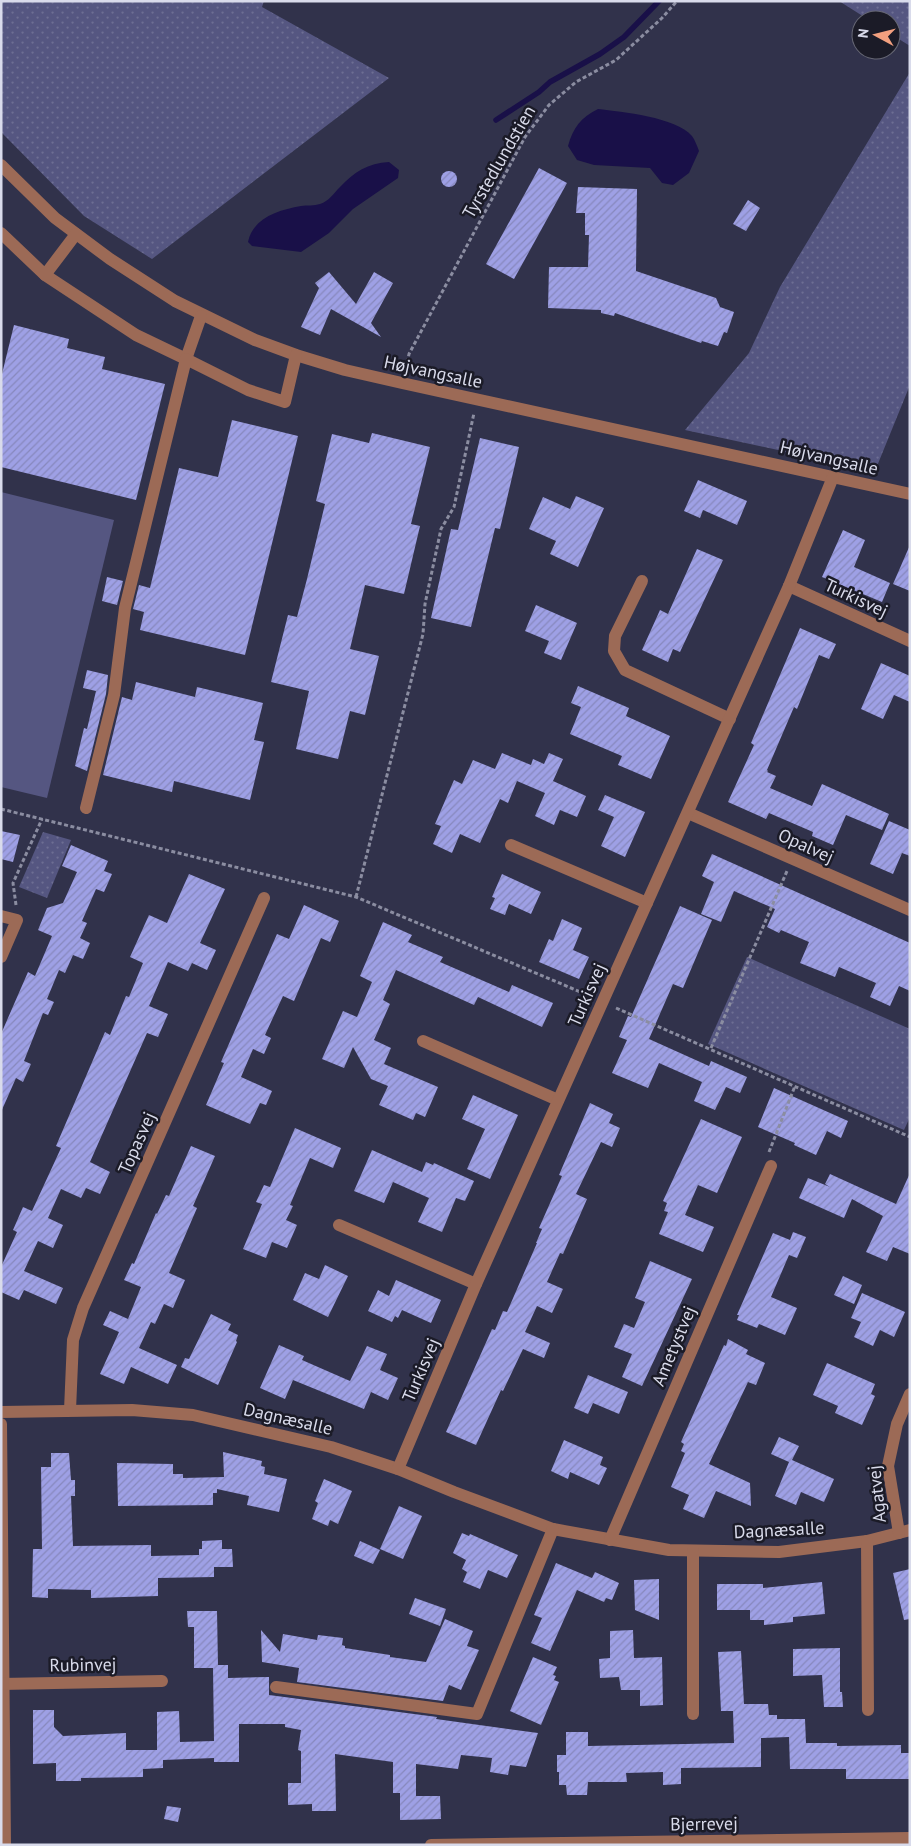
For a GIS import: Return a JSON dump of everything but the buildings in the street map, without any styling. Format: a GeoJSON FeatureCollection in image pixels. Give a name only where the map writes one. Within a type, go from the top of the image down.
{"type":"FeatureCollection","features":[{"type":"Feature","properties":{"kind":"street","name":"Højvangsalle"},"geometry":{"type":"LineString","coordinates":[[1,165],[55,218],[118,265],[201,316],[254,340],[296,356],[402,383],[910,494]]}},
{"type":"Feature","properties":{"kind":"street"},"geometry":{"type":"LineString","coordinates":[[1,233],[45,275],[136,335],[248,390],[285,402],[296,356]]}},
{"type":"Feature","properties":{"kind":"street"},"geometry":{"type":"LineString","coordinates":[[45,275],[76,234]]}},
{"type":"Feature","properties":{"kind":"street"},"geometry":{"type":"LineString","coordinates":[[86,808],[114,695],[126,608],[186,359],[201,316]]}},
{"type":"Feature","properties":{"kind":"street","name":"Turkisvej"},"geometry":{"type":"LineString","coordinates":[[398,1469],[476,1284],[788,586],[833,476]]}},
{"type":"Feature","properties":{"kind":"street"},"geometry":{"type":"LineString","coordinates":[[642,581],[615,636],[614,651],[625,670],[730,718]]}},
{"type":"Feature","properties":{"kind":"street","name":"Turkisvej"},"geometry":{"type":"LineString","coordinates":[[788,586],[910,641]]}},
{"type":"Feature","properties":{"kind":"street","name":"Opalvej"},"geometry":{"type":"LineString","coordinates":[[688,813],[910,910]]}},
{"type":"Feature","properties":{"kind":"street"},"geometry":{"type":"LineString","coordinates":[[511,845],[647,903]]}},
{"type":"Feature","properties":{"kind":"street","name":"Topasvej"},"geometry":{"type":"LineString","coordinates":[[70,1410],[73,1340],[83,1308],[264,898]]}},
{"type":"Feature","properties":{"kind":"street"},"geometry":{"type":"LineString","coordinates":[[1,916],[17,920],[1,957]]}},
{"type":"Feature","properties":{"kind":"street"},"geometry":{"type":"LineString","coordinates":[[423,1041],[558,1100]]}},
{"type":"Feature","properties":{"kind":"street","name":"Ametystvej"},"geometry":{"type":"LineString","coordinates":[[610,1540],[771,1166]]}},
{"type":"Feature","properties":{"kind":"street"},"geometry":{"type":"LineString","coordinates":[[339,1225],[476,1284]]}},
{"type":"Feature","properties":{"kind":"street","name":"Agatvej"},"geometry":{"type":"LineString","coordinates":[[904,1532],[888,1466],[897,1424],[910,1394]]}},
{"type":"Feature","properties":{"kind":"street","name":"Dagnæsalle"},"geometry":{"type":"LineString","coordinates":[[1,1412],[132,1410],[193,1415],[331,1447],[398,1469],[553,1529],[669,1550],[779,1552],[867,1540],[904,1532]]}},
{"type":"Feature","properties":{"kind":"street"},"geometry":{"type":"LineString","coordinates":[[1,1424],[5,1845]]}},
{"type":"Feature","properties":{"kind":"street"},"geometry":{"type":"LineString","coordinates":[[276,1687],[477,1714],[553,1529]]}},
{"type":"Feature","properties":{"kind":"street"},"geometry":{"type":"LineString","coordinates":[[867,1540],[868,1710]]}},
{"type":"Feature","properties":{"kind":"street"},"geometry":{"type":"LineString","coordinates":[[693,1551],[693,1714]]}},
{"type":"Feature","properties":{"kind":"street","name":"Rubinvej"},"geometry":{"type":"LineString","coordinates":[[3,1684],[162,1681]]}},
{"type":"Feature","properties":{"kind":"street","name":"Bjerrevej"},"geometry":{"type":"LineString","coordinates":[[431,1845],[910,1838]]}},
{"type":"Feature","properties":{"kind":"path","name":"Tyrstedlundstien"},"geometry":{"type":"LineString","coordinates":[[402,383],[409,354],[530,131],[549,105],[576,82],[616,60],[662,18],[677,1]]}},
{"type":"Feature","properties":{"kind":"path"},"geometry":{"type":"LineString","coordinates":[[356,897],[423,634],[425,604],[441,529],[454,507],[478,399]]}},
{"type":"Feature","properties":{"kind":"path"},"geometry":{"type":"LineString","coordinates":[[1,809],[356,897],[711,1048],[910,1137]]}},
{"type":"Feature","properties":{"kind":"path"},"geometry":{"type":"LineString","coordinates":[[17,920],[13,883],[42,819]]}},
{"type":"Feature","properties":{"kind":"path"},"geometry":{"type":"LineString","coordinates":[[711,1048],[792,859]]}},
{"type":"Feature","properties":{"kind":"path"},"geometry":{"type":"LineString","coordinates":[[771,1166],[768,1150],[795,1086]]}},
{"type":"Feature","properties":{"kind":"shaded area"},"geometry":{"type":"Polygon","coordinates":[[[1,1],[264,1],[262,7],[389,78],[152,259],[84,216],[1,132],[1,1]]]}},
{"type":"Feature","properties":{"kind":"shaded area"},"geometry":{"type":"Polygon","coordinates":[[[839,1],[910,1],[910,46],[901,40],[901,10],[853,10],[839,1]]]}},
{"type":"Feature","properties":{"kind":"shaded area"},"geometry":{"type":"Polygon","coordinates":[[[910,72],[910,385],[875,471],[685,430],[749,353],[780,287],[910,72]]]}},
{"type":"Feature","properties":{"kind":"shaded area"},"geometry":{"type":"Polygon","coordinates":[[[598,109],[648,116],[674,124],[684,130],[692,136],[699,151],[689,173],[673,185],[662,183],[650,168],[594,165],[577,160],[568,146],[572,134],[582,119],[598,109]]]}},
{"type":"Feature","properties":{"kind":"shaded area"},"geometry":{"type":"Polygon","coordinates":[[[389,162],[399,170],[398,178],[353,209],[329,233],[301,252],[252,246],[248,242],[255,227],[275,213],[323,203],[356,173],[374,164],[389,162]]]}},
{"type":"Feature","properties":{"kind":"shaded area"},"geometry":{"type":"Polygon","coordinates":[[[1,492],[114,520],[47,798],[1,787],[1,492]]]}},
{"type":"Feature","properties":{"kind":"shaded area"},"geometry":{"type":"Polygon","coordinates":[[[43,832],[71,840],[47,898],[19,887],[43,832]]]}},
{"type":"Feature","properties":{"kind":"shaded area"},"geometry":{"type":"Polygon","coordinates":[[[747,957],[910,1029],[910,1117],[904,1130],[708,1044],[747,957]]]}},
{"type":"Feature","properties":{"kind":"waterway"},"geometry":{"type":"LineString","coordinates":[[496,120],[539,92],[550,82],[600,54],[624,37],[659,1]]}}]}
